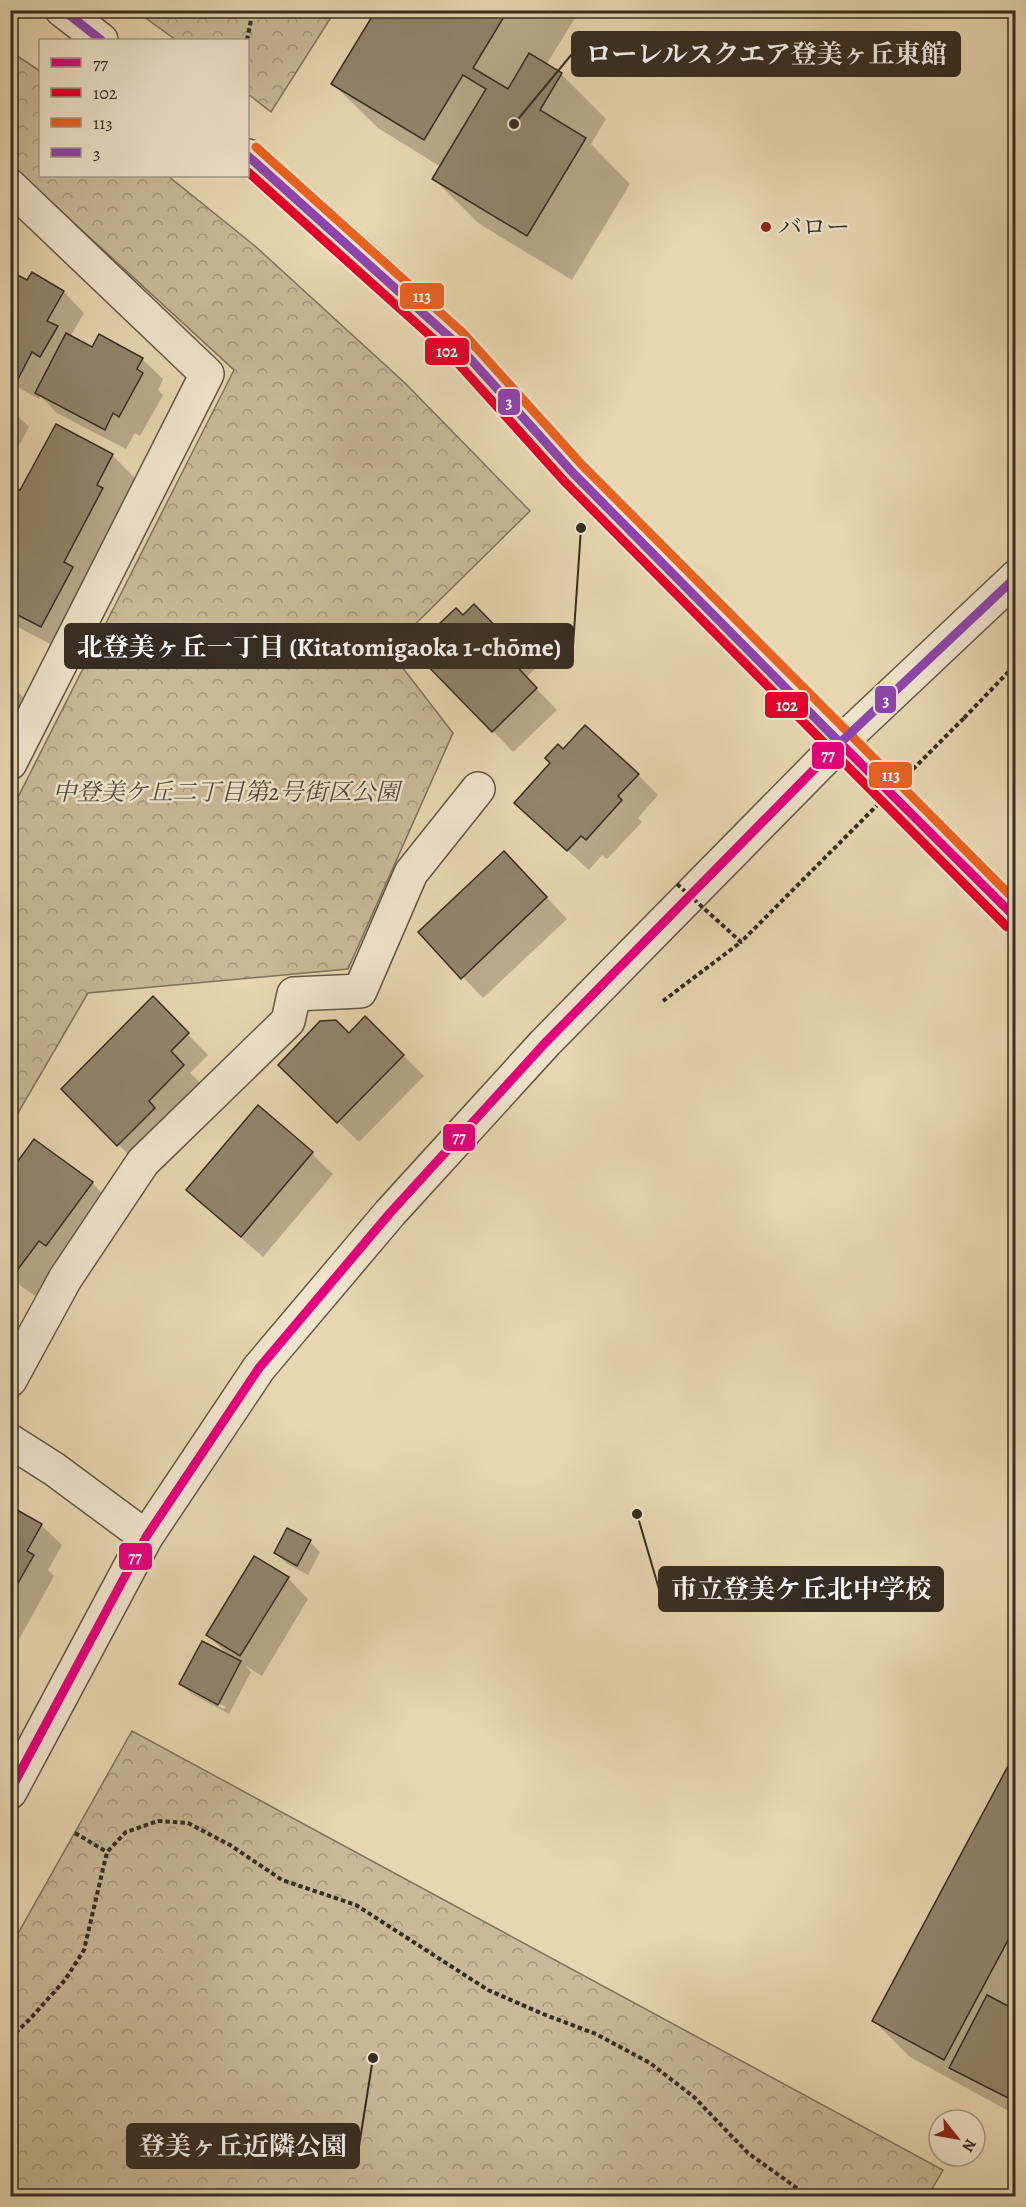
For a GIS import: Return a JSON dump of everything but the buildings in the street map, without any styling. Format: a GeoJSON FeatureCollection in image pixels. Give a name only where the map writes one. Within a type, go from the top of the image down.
{"type":"FeatureCollection","features":[{"type":"Feature","properties":{"kind":"street"},"geometry":{"type":"LineString","coordinates":[[62,10],[100,39]]}},
{"type":"Feature","properties":{"kind":"street"},"geometry":{"type":"LineString","coordinates":[[249,157],[455,342],[573,473],[1016,919]]}},
{"type":"Feature","properties":{"kind":"street"},"geometry":{"type":"LineString","coordinates":[[10,186],[207,374],[10,763]]}},
{"type":"Feature","properties":{"kind":"street"},"geometry":{"type":"LineString","coordinates":[[10,1792],[146,1537],[259,1368],[390,1213],[545,1043],[840,743],[1016,577]]}},
{"type":"Feature","properties":{"kind":"street"},"geometry":{"type":"LineString","coordinates":[[10,1380],[65,1279],[143,1162],[288,1021],[294,994],[360,991],[411,873],[478,789]]}},
{"type":"Feature","properties":{"kind":"street"},"geometry":{"type":"LineString","coordinates":[[10,1441],[54,1468],[146,1537]]}},
{"type":"Feature","properties":{"kind":"path"},"geometry":{"type":"LineString","coordinates":[[247,39],[253,10]]}},
{"type":"Feature","properties":{"kind":"path"},"geometry":{"type":"LineString","coordinates":[[663,1001],[741,942],[1016,664]]}},
{"type":"Feature","properties":{"kind":"path"},"geometry":{"type":"LineString","coordinates":[[677,884],[741,942]]}},
{"type":"Feature","properties":{"kind":"path"},"geometry":{"type":"LineString","coordinates":[[10,2038],[65,1980],[84,1950],[106,1852],[126,1832],[158,1821],[188,1823],[230,1845],[282,1880],[356,1905],[488,1990],[596,2034],[650,2063],[694,2097],[748,2153],[808,2196]]}},
{"type":"Feature","properties":{"kind":"path"},"geometry":{"type":"LineString","coordinates":[[75,1833],[106,1852]]}},
{"type":"Feature","properties":{"kind":"green space"},"geometry":{"type":"Polygon","coordinates":[[[136,11],[335,11],[271,112],[249,95],[249,39],[175,39],[136,11]]]}},
{"type":"Feature","properties":{"kind":"green space","name":"中登美ケ丘二丁目第2号街区公園"},"geometry":{"type":"Polygon","coordinates":[[[11,52],[39,70],[39,177],[169,177],[255,246],[406,384],[530,511],[389,650],[453,733],[348,969],[88,993],[11,1125],[11,811],[234,370],[11,165],[11,52]]]}},
{"type":"Feature","properties":{"kind":"green space"},"geometry":{"type":"Polygon","coordinates":[[[132,1731],[927,2161],[927,2168],[943,2170],[928,2196],[11,2196],[11,1946],[132,1731]]]}},
{"type":"Feature","properties":{"kind":"transit line","name":"3"},"geometry":{"type":"LineString","coordinates":[[63,10],[100,39]]}},
{"type":"Feature","properties":{"kind":"transit line","name":"113"},"geometry":{"type":"LineString","coordinates":[[256,147],[463,333],[582,465],[1016,901]]}},
{"type":"Feature","properties":{"kind":"transit line","name":"3"},"geometry":{"type":"LineString","coordinates":[[249,157],[455,342],[573,473],[840,743],[1016,577]]}},
{"type":"Feature","properties":{"kind":"transit line","name":"102"},"geometry":{"type":"LineString","coordinates":[[249,173],[446,350],[564,481],[1007,927]]}},
{"type":"Feature","properties":{"kind":"transit line","name":"77"},"geometry":{"type":"LineString","coordinates":[[10,1791],[146,1537],[259,1368],[390,1213],[545,1043],[840,743],[1016,918]]}},
{"type":"Feature","properties":{"kind":"place","name":"ローレルスクエア登美ヶ丘東館"},"geometry":{"type":"Point","coordinates":[514,124]}},
{"type":"Feature","properties":{"kind":"place","name":"バロー"},"geometry":{"type":"Point","coordinates":[766,227]}},
{"type":"Feature","properties":{"kind":"place","name":"北登美ヶ丘一丁目 (Kitatomigaoka 1-chōme)"},"geometry":{"type":"Point","coordinates":[581,528]}},
{"type":"Feature","properties":{"kind":"place","name":"市立登美ケ丘北中学校"},"geometry":{"type":"Point","coordinates":[637,1514]}},
{"type":"Feature","properties":{"kind":"place","name":"登美ヶ丘近隣公園"},"geometry":{"type":"Point","coordinates":[373,2058]}}]}
